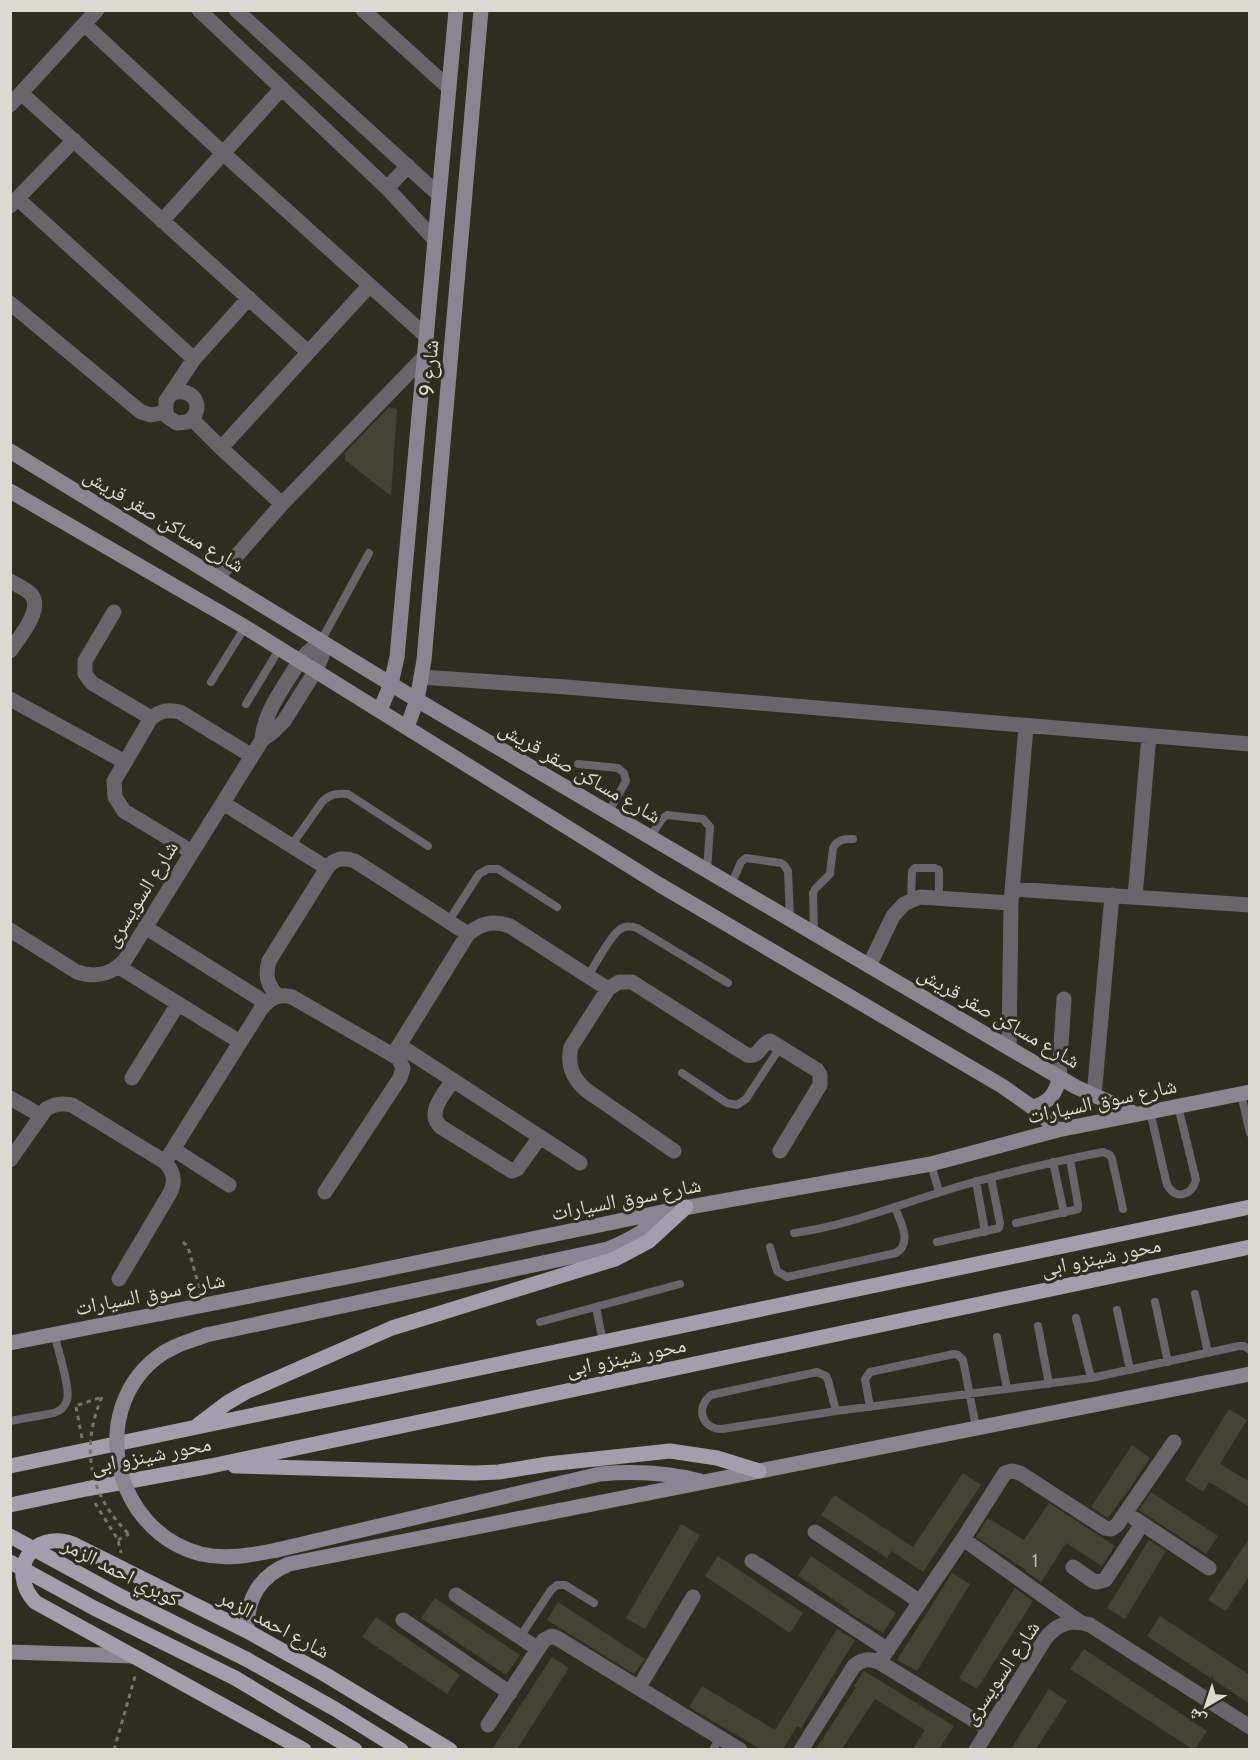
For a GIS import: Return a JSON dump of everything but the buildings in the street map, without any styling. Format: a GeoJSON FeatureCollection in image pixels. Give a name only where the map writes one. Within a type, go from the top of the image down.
{"type":"FeatureCollection","features":[{"type":"Feature","properties":{"kind":"main road"},"geometry":{"type":"LineString","coordinates":[[195,1427],[219,1408],[246,1392],[392,1328],[615,1259],[649,1241],[686,1207]]}},
{"type":"Feature","properties":{"kind":"main road","name":"محور شينزو ابى"},"geometry":{"type":"LineString","coordinates":[[10,1466],[1250,1207]]}},
{"type":"Feature","properties":{"kind":"main road","name":"محور شينزو ابى"},"geometry":{"type":"LineString","coordinates":[[10,1505],[211,1466],[1250,1247]]}},
{"type":"Feature","properties":{"kind":"main road"},"geometry":{"type":"LineString","coordinates":[[211,1466],[475,1473],[500,1472],[670,1450],[717,1458],[759,1471]]}},
{"type":"Feature","properties":{"kind":"main road"},"geometry":{"type":"LineString","coordinates":[[10,1458],[27,1462]]}},
{"type":"Feature","properties":{"kind":"main road","name":"كوبري احمد الزمر"},"geometry":{"type":"LineString","coordinates":[[10,1536],[122,1597],[246,1659],[401,1749]]}},
{"type":"Feature","properties":{"kind":"main road","name":"شارع احمد الزمر"},"geometry":{"type":"LineString","coordinates":[[136,1658],[35,1602],[23,1585],[22,1575],[23,1565],[35,1548],[44,1542],[54,1540],[64,1540],[74,1544],[247,1631],[450,1749]]}},
{"type":"Feature","properties":{"kind":"main road","name":"كوبري احمد الزمر"},"geometry":{"type":"LineString","coordinates":[[10,1562],[94,1608],[235,1678],[356,1749]]}},
{"type":"Feature","properties":{"kind":"main road"},"geometry":{"type":"LineString","coordinates":[[136,1658],[304,1749]]}},
{"type":"Feature","properties":{"kind":"street"},"geometry":{"type":"LineString","coordinates":[[10,105],[97,10]]}},
{"type":"Feature","properties":{"kind":"street"},"geometry":{"type":"LineString","coordinates":[[199,10],[387,188],[434,239]]}},
{"type":"Feature","properties":{"kind":"street"},"geometry":{"type":"LineString","coordinates":[[363,10],[448,87]]}},
{"type":"Feature","properties":{"kind":"street","name":"شارع 9"},"geometry":{"type":"LineString","coordinates":[[380,710],[391,684],[397,657],[456,10]]}},
{"type":"Feature","properties":{"kind":"street","name":"شارع 9"},"geometry":{"type":"LineString","coordinates":[[407,727],[417,700],[421,676],[481,10]]}},
{"type":"Feature","properties":{"kind":"street"},"geometry":{"type":"LineString","coordinates":[[246,14],[438,194]]}},
{"type":"Feature","properties":{"kind":"street"},"geometry":{"type":"LineString","coordinates":[[84,24],[426,336]]}},
{"type":"Feature","properties":{"kind":"street"},"geometry":{"type":"LineString","coordinates":[[162,221],[282,88]]}},
{"type":"Feature","properties":{"kind":"street"},"geometry":{"type":"LineString","coordinates":[[21,93],[308,351]]}},
{"type":"Feature","properties":{"kind":"street"},"geometry":{"type":"LineString","coordinates":[[74,140],[14,202],[194,359]]}},
{"type":"Feature","properties":{"kind":"street"},"geometry":{"type":"LineString","coordinates":[[387,188],[408,166]]}},
{"type":"Feature","properties":{"kind":"street"},"geometry":{"type":"LineString","coordinates":[[221,448],[369,286]]}},
{"type":"Feature","properties":{"kind":"street"},"geometry":{"type":"LineString","coordinates":[[430,292],[456,295]]}},
{"type":"Feature","properties":{"kind":"street"},"geometry":{"type":"LineString","coordinates":[[173,393],[186,392],[196,400],[196,414],[187,422],[177,423],[168,417],[166,402],[194,359],[249,298]]}},
{"type":"Feature","properties":{"kind":"street"},"geometry":{"type":"LineString","coordinates":[[10,303],[141,412],[151,415],[166,412]]}},
{"type":"Feature","properties":{"kind":"street"},"geometry":{"type":"LineString","coordinates":[[218,577],[282,504],[424,357]]}},
{"type":"Feature","properties":{"kind":"street"},"geometry":{"type":"LineString","coordinates":[[192,419],[282,504]]}},
{"type":"Feature","properties":{"kind":"street","name":"شارع مساكن صقر قريش"},"geometry":{"type":"LineString","coordinates":[[10,451],[417,700],[1009,1048],[1094,1096],[1143,1113]]}},
{"type":"Feature","properties":{"kind":"street"},"geometry":{"type":"LineString","coordinates":[[10,491],[245,627],[660,885],[1002,1086],[1032,1107],[1058,1130]]}},
{"type":"Feature","properties":{"kind":"street"},"geometry":{"type":"LineString","coordinates":[[10,581],[29,592],[35,603],[33,615],[12,646]]}},
{"type":"Feature","properties":{"kind":"street"},"geometry":{"type":"LineString","coordinates":[[114,612],[85,661],[85,674],[92,683],[151,718]]}},
{"type":"Feature","properties":{"kind":"street","name":"شارع السويسرى"},"geometry":{"type":"LineString","coordinates":[[262,740],[264,725],[269,713],[300,660],[321,642]]}},
{"type":"Feature","properties":{"kind":"street","name":"شارع السويسرى"},"geometry":{"type":"LineString","coordinates":[[10,930],[77,972],[99,976],[119,967],[262,740],[284,721],[316,670],[322,656],[321,642]]}},
{"type":"Feature","properties":{"kind":"street"},"geometry":{"type":"LineString","coordinates":[[421,676],[1250,744]]}},
{"type":"Feature","properties":{"kind":"street"},"geometry":{"type":"LineString","coordinates":[[10,699],[124,762]]}},
{"type":"Feature","properties":{"kind":"street"},"geometry":{"type":"LineString","coordinates":[[192,852],[124,811],[118,805],[115,797],[114,781],[151,718],[164,711],[180,712],[252,756]]}},
{"type":"Feature","properties":{"kind":"street"},"geometry":{"type":"LineString","coordinates":[[1009,1048],[1012,896],[1026,726]]}},
{"type":"Feature","properties":{"kind":"street"},"geometry":{"type":"LineString","coordinates":[[1135,897],[1149,736]]}},
{"type":"Feature","properties":{"kind":"street"},"geometry":{"type":"LineString","coordinates":[[223,803],[327,868]]}},
{"type":"Feature","properties":{"kind":"street"},"geometry":{"type":"LineString","coordinates":[[272,999],[266,970],[269,961],[327,868],[339,859],[347,858],[355,861],[468,934]]}},
{"type":"Feature","properties":{"kind":"street"},"geometry":{"type":"LineString","coordinates":[[1094,1096],[1112,895]]}},
{"type":"Feature","properties":{"kind":"street"},"geometry":{"type":"LineString","coordinates":[[869,966],[893,916],[904,904],[920,897],[1112,895],[1250,905]]}},
{"type":"Feature","properties":{"kind":"street"},"geometry":{"type":"LineString","coordinates":[[396,1050],[468,934],[488,922],[499,922],[510,926],[608,989]]}},
{"type":"Feature","properties":{"kind":"street"},"geometry":{"type":"LineString","coordinates":[[145,927],[272,999]]}},
{"type":"Feature","properties":{"kind":"street"},"geometry":{"type":"LineString","coordinates":[[119,967],[240,1042]]}},
{"type":"Feature","properties":{"kind":"street"},"geometry":{"type":"LineString","coordinates":[[674,1151],[578,1084],[569,1066],[571,1047],[608,989],[619,982],[632,982],[747,1055],[757,1054],[767,1041],[773,1042],[818,1070],[820,1085],[780,1151]]}},
{"type":"Feature","properties":{"kind":"street"},"geometry":{"type":"LineString","coordinates":[[165,1162],[240,1042],[272,999],[285,995],[453,1080],[580,1163]]}},
{"type":"Feature","properties":{"kind":"street"},"geometry":{"type":"LineString","coordinates":[[1032,1107],[1051,1098],[1058,1084],[1064,999]]}},
{"type":"Feature","properties":{"kind":"street"},"geometry":{"type":"LineString","coordinates":[[132,1078],[178,1004]]}},
{"type":"Feature","properties":{"kind":"street"},"geometry":{"type":"LineString","coordinates":[[326,1192],[402,1074],[396,1050]]}},
{"type":"Feature","properties":{"kind":"street"},"geometry":{"type":"LineString","coordinates":[[453,1080],[434,1111],[435,1120],[441,1127],[512,1171],[517,1169],[540,1137]]}},
{"type":"Feature","properties":{"kind":"street","name":"شارع سوق السيارات"},"geometry":{"type":"LineString","coordinates":[[10,1343],[686,1207],[931,1164],[1058,1130],[1245,1093]]}},
{"type":"Feature","properties":{"kind":"street"},"geometry":{"type":"LineString","coordinates":[[10,1098],[40,1115]]}},
{"type":"Feature","properties":{"kind":"street"},"geometry":{"type":"LineString","coordinates":[[10,1160],[46,1108],[63,1103],[72,1105],[165,1162],[173,1174],[173,1187],[119,1279]]}},
{"type":"Feature","properties":{"kind":"street"},"geometry":{"type":"LineString","coordinates":[[173,1149],[229,1185]]}},
{"type":"Feature","properties":{"kind":"street"},"geometry":{"type":"LineString","coordinates":[[667,1211],[638,1236],[608,1249],[206,1335],[171,1347],[141,1374],[130,1391],[117,1429],[116,1449],[119,1470],[126,1489],[135,1507],[148,1523],[181,1546],[220,1557],[241,1557],[277,1550],[600,1474],[663,1473],[705,1482]]}},
{"type":"Feature","properties":{"kind":"street"},"geometry":{"type":"LineString","coordinates":[[247,1631],[248,1610],[255,1591],[269,1574],[289,1564],[1250,1374]]}},
{"type":"Feature","properties":{"kind":"street"},"geometry":{"type":"LineString","coordinates":[[801,1749],[854,1666],[866,1659],[873,1660],[883,1656],[963,1539],[1002,1476],[1009,1472],[1020,1473],[1105,1528],[1114,1527],[1174,1442]]}},
{"type":"Feature","properties":{"kind":"street"},"geometry":{"type":"LineString","coordinates":[[1125,1513],[1209,1568]]}},
{"type":"Feature","properties":{"kind":"street"},"geometry":{"type":"LineString","coordinates":[[1073,1567],[1093,1581],[1105,1580],[1142,1524]]}},
{"type":"Feature","properties":{"kind":"street"},"geometry":{"type":"LineString","coordinates":[[815,1532],[919,1601]]}},
{"type":"Feature","properties":{"kind":"street"},"geometry":{"type":"LineString","coordinates":[[963,1539],[1080,1622],[1090,1625],[1250,1727]]}},
{"type":"Feature","properties":{"kind":"street"},"geometry":{"type":"LineString","coordinates":[[752,1561],[989,1729]]}},
{"type":"Feature","properties":{"kind":"street"},"geometry":{"type":"LineString","coordinates":[[456,1595],[538,1649]]}},
{"type":"Feature","properties":{"kind":"street"},"geometry":{"type":"LineString","coordinates":[[639,1688],[693,1597]]}},
{"type":"Feature","properties":{"kind":"street"},"geometry":{"type":"LineString","coordinates":[[403,1620],[510,1693]]}},
{"type":"Feature","properties":{"kind":"street","name":"شارع السويسرى"},"geometry":{"type":"LineString","coordinates":[[976,1749],[1051,1631],[1059,1625],[1080,1622]]}},
{"type":"Feature","properties":{"kind":"street"},"geometry":{"type":"LineString","coordinates":[[488,1725],[546,1638],[555,1637],[639,1688],[716,1743],[740,1749]]}},
{"type":"Feature","properties":{"kind":"street"},"geometry":{"type":"LineString","coordinates":[[14,1649],[136,1658]]}},
{"type":"Feature","properties":{"kind":"lane"},"geometry":{"type":"LineString","coordinates":[[321,642],[369,553]]}},
{"type":"Feature","properties":{"kind":"lane"},"geometry":{"type":"LineString","coordinates":[[211,682],[245,627]]}},
{"type":"Feature","properties":{"kind":"lane"},"geometry":{"type":"LineString","coordinates":[[246,704],[280,648]]}},
{"type":"Feature","properties":{"kind":"lane"},"geometry":{"type":"LineString","coordinates":[[578,764],[618,768],[624,773],[626,780],[608,813]]}},
{"type":"Feature","properties":{"kind":"lane"},"geometry":{"type":"LineString","coordinates":[[291,846],[322,802],[327,797],[340,793],[348,794],[428,846]]}},
{"type":"Feature","properties":{"kind":"lane"},"geometry":{"type":"LineString","coordinates":[[650,837],[667,815],[703,819],[710,827],[707,871]]}},
{"type":"Feature","properties":{"kind":"lane"},"geometry":{"type":"LineString","coordinates":[[814,933],[813,892],[830,874],[835,844],[853,839]]}},
{"type":"Feature","properties":{"kind":"lane"},"geometry":{"type":"LineString","coordinates":[[731,885],[741,862],[746,858],[781,863],[788,871],[790,919]]}},
{"type":"Feature","properties":{"kind":"lane"},"geometry":{"type":"LineString","coordinates":[[911,900],[912,871],[915,868],[939,870],[939,898]]}},
{"type":"Feature","properties":{"kind":"lane"},"geometry":{"type":"LineString","coordinates":[[448,922],[479,874],[488,869],[498,869],[557,907]]}},
{"type":"Feature","properties":{"kind":"lane"},"geometry":{"type":"LineString","coordinates":[[588,976],[615,933],[632,926],[728,983]]}},
{"type":"Feature","properties":{"kind":"lane"},"geometry":{"type":"LineString","coordinates":[[682,1073],[727,1103],[737,1105],[746,1099],[781,1046]]}},
{"type":"Feature","properties":{"kind":"lane"},"geometry":{"type":"LineString","coordinates":[[1245,1093],[1250,1132]]}},
{"type":"Feature","properties":{"kind":"lane"},"geometry":{"type":"LineString","coordinates":[[1143,1113],[1167,1185],[1175,1193],[1186,1193],[1191,1190],[1196,1180],[1178,1106]]}},
{"type":"Feature","properties":{"kind":"lane"},"geometry":{"type":"LineString","coordinates":[[794,1233],[832,1227],[976,1181],[1103,1152],[1110,1155],[1122,1209]]}},
{"type":"Feature","properties":{"kind":"lane"},"geometry":{"type":"LineString","coordinates":[[1016,1223],[1076,1210],[1079,1207],[1070,1159]]}},
{"type":"Feature","properties":{"kind":"lane"},"geometry":{"type":"LineString","coordinates":[[1053,1162],[1064,1213]]}},
{"type":"Feature","properties":{"kind":"lane"},"geometry":{"type":"LineString","coordinates":[[931,1164],[939,1192]]}},
{"type":"Feature","properties":{"kind":"lane"},"geometry":{"type":"LineString","coordinates":[[937,1242],[997,1229],[1000,1226],[991,1178]]}},
{"type":"Feature","properties":{"kind":"lane"},"geometry":{"type":"LineString","coordinates":[[976,1181],[985,1232]]}},
{"type":"Feature","properties":{"kind":"lane"},"geometry":{"type":"LineString","coordinates":[[770,1247],[777,1271],[787,1277],[896,1254],[905,1242],[896,1207]]}},
{"type":"Feature","properties":{"kind":"lane"},"geometry":{"type":"LineString","coordinates":[[540,1322],[680,1284]]}},
{"type":"Feature","properties":{"kind":"lane"},"geometry":{"type":"LineString","coordinates":[[1195,1294],[1208,1353]]}},
{"type":"Feature","properties":{"kind":"lane"},"geometry":{"type":"LineString","coordinates":[[1155,1302],[1168,1362]]}},
{"type":"Feature","properties":{"kind":"lane"},"geometry":{"type":"LineString","coordinates":[[596,1307],[603,1342]]}},
{"type":"Feature","properties":{"kind":"lane"},"geometry":{"type":"LineString","coordinates":[[1117,1310],[1130,1370]]}},
{"type":"Feature","properties":{"kind":"lane"},"geometry":{"type":"LineString","coordinates":[[1076,1318],[1091,1378]]}},
{"type":"Feature","properties":{"kind":"lane"},"geometry":{"type":"LineString","coordinates":[[1038,1326],[1049,1384]]}},
{"type":"Feature","properties":{"kind":"lane"},"geometry":{"type":"LineString","coordinates":[[10,1421],[54,1413],[64,1407],[67,1402],[68,1392],[54,1333]]}},
{"type":"Feature","properties":{"kind":"lane"},"geometry":{"type":"LineString","coordinates":[[997,1337],[1007,1389]]}},
{"type":"Feature","properties":{"kind":"lane"},"geometry":{"type":"LineString","coordinates":[[836,1411],[828,1380],[822,1373],[816,1372],[716,1394],[706,1399],[702,1414],[707,1424],[722,1430],[836,1411],[1091,1378],[1239,1346],[1250,1350]]}},
{"type":"Feature","properties":{"kind":"lane"},"geometry":{"type":"LineString","coordinates":[[870,1407],[865,1379],[870,1372],[954,1354],[963,1360],[976,1427]]}},
{"type":"Feature","properties":{"kind":"lane"},"geometry":{"type":"LineString","coordinates":[[520,1637],[551,1590],[557,1585],[565,1585],[594,1603]]}},
{"type":"Feature","properties":{"kind":"path"},"geometry":{"type":"LineString","coordinates":[[183,1242],[188,1246],[204,1305]]}},
{"type":"Feature","properties":{"kind":"path"},"geometry":{"type":"LineString","coordinates":[[64,1407],[102,1397],[91,1433],[90,1455],[101,1498],[118,1523],[129,1534],[118,1540]]}},
{"type":"Feature","properties":{"kind":"path"},"geometry":{"type":"LineString","coordinates":[[76,1405],[84,1449]]}},
{"type":"Feature","properties":{"kind":"path"},"geometry":{"type":"LineString","coordinates":[[86,1489],[118,1540],[126,1570]]}},
{"type":"Feature","properties":{"kind":"path"},"geometry":{"type":"LineString","coordinates":[[114,1749],[136,1658]]}}]}
